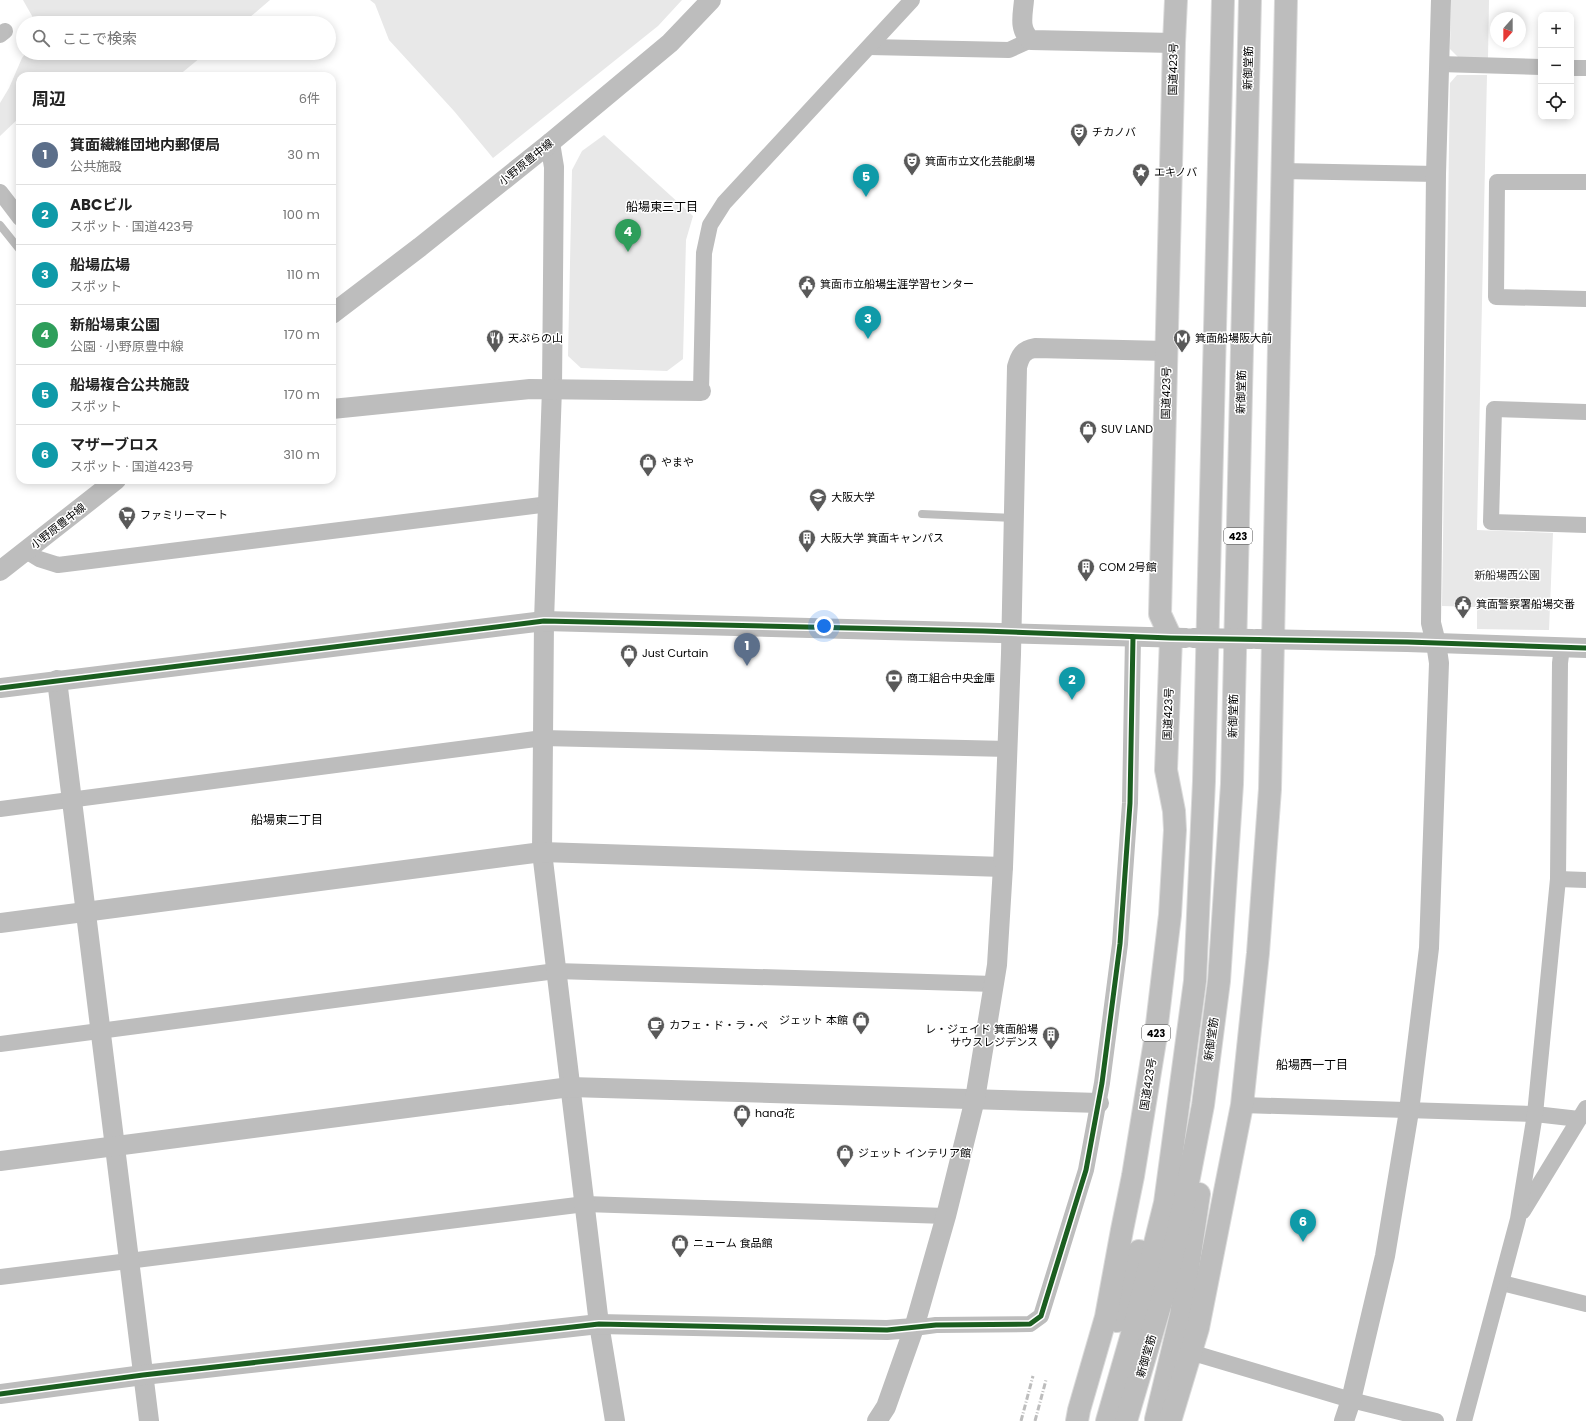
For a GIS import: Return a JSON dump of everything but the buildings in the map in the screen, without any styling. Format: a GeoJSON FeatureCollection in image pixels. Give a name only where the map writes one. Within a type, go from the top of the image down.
{"type":"FeatureCollection","features":[{"type":"Feature","properties":{"kind":"highway","name":"国道423号"},"geometry":{"type":"LineString","coordinates":[[1077,1421],[1106,1317],[1133,1176],[1162,986],[1170,915],[1175,830],[1174,812],[1166,770],[1171,638],[1160,614],[1176,0]]}},
{"type":"Feature","properties":{"kind":"highway","name":"新御堂筋"},"geometry":{"type":"LineString","coordinates":[[1107,1421],[1136,1320],[1165,1203],[1195,981],[1204,788],[1223,0]]}},
{"type":"Feature","properties":{"kind":"highway","name":"新御堂筋"},"geometry":{"type":"LineString","coordinates":[[1126,1421],[1165,1289],[1203,1105],[1219,981],[1232,784],[1250,0]]}},
{"type":"Feature","properties":{"kind":"highway"},"geometry":{"type":"LineString","coordinates":[[1170,1421],[1198,1328],[1242,1105],[1258,954],[1269,797],[1262,640],[1282,171],[1286,0]]}},
{"type":"Feature","properties":{"kind":"highway"},"geometry":{"type":"LineString","coordinates":[[1084,1421],[1146,1230],[1178,1104]]}},
{"type":"Feature","properties":{"kind":"highway"},"geometry":{"type":"LineString","coordinates":[[1155,1421],[1181,1314],[1204,1152],[1203,1105]]}},
{"type":"Feature","properties":{"kind":"street","name":"小野原豊中線"},"geometry":{"type":"LineString","coordinates":[[336,311],[420,247],[550,143],[670,43],[711,0]]}},
{"type":"Feature","properties":{"kind":"street"},"geometry":{"type":"LineString","coordinates":[[336,409],[530,389],[552,388],[701,391],[704,254],[710,225],[724,203],[912,0]]}},
{"type":"Feature","properties":{"kind":"street"},"geometry":{"type":"LineString","coordinates":[[1024,0],[1024,35],[1031,40]]}},
{"type":"Feature","properties":{"kind":"street"},"geometry":{"type":"LineString","coordinates":[[1344,1421],[1385,1256],[1409,1111],[1429,948],[1440,663],[1431,623],[1436,174],[1441,0]]}},
{"type":"Feature","properties":{"kind":"street"},"geometry":{"type":"LineString","coordinates":[[869,47],[1009,50],[1031,40],[1174,43]]}},
{"type":"Feature","properties":{"kind":"street"},"geometry":{"type":"LineString","coordinates":[[1439,64],[1538,67]]}},
{"type":"Feature","properties":{"kind":"street"},"geometry":{"type":"LineString","coordinates":[[1574,68],[1586,68]]}},
{"type":"Feature","properties":{"kind":"street"},"geometry":{"type":"LineString","coordinates":[[550,143],[554,167],[552,388],[544,621],[542,852],[599,1324],[615,1421]]}},
{"type":"Feature","properties":{"kind":"street"},"geometry":{"type":"LineString","coordinates":[[1282,171],[1436,174]]}},
{"type":"Feature","properties":{"kind":"street"},"geometry":{"type":"LineString","coordinates":[[1586,182],[1497,182],[1496,290],[1496,297],[1586,299]]}},
{"type":"Feature","properties":{"kind":"street"},"geometry":{"type":"LineString","coordinates":[[0,192],[16,213]]}},
{"type":"Feature","properties":{"kind":"street"},"geometry":{"type":"LineString","coordinates":[[876,1421],[886,1407],[914,1328],[946,1216],[975,1099],[997,965],[1008,749],[1017,367],[1020,356],[1026,350],[1035,348],[1167,351]]}},
{"type":"Feature","properties":{"kind":"street"},"geometry":{"type":"LineString","coordinates":[[1586,412],[1494,409],[1491,522],[1586,525]]}},
{"type":"Feature","properties":{"kind":"street","name":"小野原豊中線"},"geometry":{"type":"LineString","coordinates":[[0,571],[111,484]]}},
{"type":"Feature","properties":{"kind":"street"},"geometry":{"type":"LineString","coordinates":[[26,551],[39,559],[58,565],[548,504]]}},
{"type":"Feature","properties":{"kind":"street"},"geometry":{"type":"LineString","coordinates":[[0,688],[544,621],[1586,648]]}},
{"type":"Feature","properties":{"kind":"street"},"geometry":{"type":"LineString","coordinates":[[0,1394],[144,1375],[599,1324],[887,1330],[936,1325],[1030,1324],[1041,1316],[1086,1170],[1099,1103],[1121,936],[1130,803],[1133,637]]}},
{"type":"Feature","properties":{"kind":"street"},"geometry":{"type":"LineString","coordinates":[[1464,1421],[1518,1220],[1535,1114],[1558,879],[1560,663],[1562,647]]}},
{"type":"Feature","properties":{"kind":"street"},"geometry":{"type":"LineString","coordinates":[[57,680],[149,1421]]}},
{"type":"Feature","properties":{"kind":"street"},"geometry":{"type":"LineString","coordinates":[[0,809],[543,738],[1008,749]]}},
{"type":"Feature","properties":{"kind":"street"},"geometry":{"type":"LineString","coordinates":[[0,923],[542,852],[1003,867]]}},
{"type":"Feature","properties":{"kind":"street"},"geometry":{"type":"LineString","coordinates":[[1558,879],[1586,880]]}},
{"type":"Feature","properties":{"kind":"street"},"geometry":{"type":"LineString","coordinates":[[0,1044],[101,1032],[556,971],[994,984]]}},
{"type":"Feature","properties":{"kind":"street"},"geometry":{"type":"LineString","coordinates":[[0,1161],[570,1087],[1099,1103]]}},
{"type":"Feature","properties":{"kind":"street"},"geometry":{"type":"LineString","coordinates":[[1242,1105],[1535,1114],[1582,1113]]}},
{"type":"Feature","properties":{"kind":"street"},"geometry":{"type":"LineString","coordinates":[[1518,1220],[1582,1113]]}},
{"type":"Feature","properties":{"kind":"street"},"geometry":{"type":"LineString","coordinates":[[0,1277],[585,1204],[946,1216]]}},
{"type":"Feature","properties":{"kind":"street"},"geometry":{"type":"LineString","coordinates":[[1502,1283],[1586,1303]]}},
{"type":"Feature","properties":{"kind":"street"},"geometry":{"type":"LineString","coordinates":[[1190,1352],[1350,1400],[1436,1421]]}},
{"type":"Feature","properties":{"kind":"lane"},"geometry":{"type":"LineString","coordinates":[[0,225],[16,245]]}},
{"type":"Feature","properties":{"kind":"lane"},"geometry":{"type":"LineString","coordinates":[[922,514],[1014,518]]}},
{"type":"Feature","properties":{"kind":"green space"},"geometry":{"type":"Polygon","coordinates":[[[23,0],[270,0],[251,16],[32,16],[23,0]]]}},
{"type":"Feature","properties":{"kind":"green space"},"geometry":{"type":"Polygon","coordinates":[[[370,0],[682,0],[658,26],[493,158],[454,111],[389,40],[375,4],[370,0]]]}},
{"type":"Feature","properties":{"kind":"green space"},"geometry":{"type":"Polygon","coordinates":[[[1451,0],[1489,0],[1488,58],[1459,58],[1450,49],[1451,0]]]}},
{"type":"Feature","properties":{"kind":"green space"},"geometry":{"type":"Polygon","coordinates":[[[21,60],[197,60],[183,72],[16,72],[16,121],[0,136],[0,103],[9,88],[21,60]]]}},
{"type":"Feature","properties":{"kind":"green space","name":"新船場西公園"},"geometry":{"type":"Polygon","coordinates":[[[1457,75],[1487,75],[1477,530],[1553,533],[1549,630],[1477,629],[1477,607],[1442,606],[1450,83],[1457,75]]]}},
{"type":"Feature","properties":{"kind":"green space"},"geometry":{"type":"Polygon","coordinates":[[[604,135],[693,216],[686,240],[683,359],[667,371],[581,368],[568,356],[572,170],[582,151],[604,135]]]}},
{"type":"Feature","properties":{"kind":"railway"},"geometry":{"type":"LineString","coordinates":[[1021,1421],[1033,1376]]}},
{"type":"Feature","properties":{"kind":"railway"},"geometry":{"type":"LineString","coordinates":[[1035,1421],[1046,1380]]}},
{"type":"Feature","properties":{"kind":"cycle path"},"geometry":{"type":"LineString","coordinates":[[0,688],[544,621],[983,631],[1171,638],[1407,642],[1586,648]]}},
{"type":"Feature","properties":{"kind":"cycle path"},"geometry":{"type":"LineString","coordinates":[[0,1394],[143,1375],[599,1324],[887,1330],[936,1325],[1030,1324],[1041,1316],[1086,1170],[1102,1083],[1120,944],[1130,803],[1133,637]]}},
{"type":"Feature","properties":{"kind":"place","name":"チカノバ"},"geometry":{"type":"Point","coordinates":[1079,147]}},
{"type":"Feature","properties":{"kind":"place","name":"箕面市立文化芸能劇場"},"geometry":{"type":"Point","coordinates":[912,176]}},
{"type":"Feature","properties":{"kind":"place","name":"エキノバ"},"geometry":{"type":"Point","coordinates":[1141,187]}},
{"type":"Feature","properties":{"kind":"place","name":"船場複合公共施設"},"geometry":{"type":"Point","coordinates":[866,197]}},
{"type":"Feature","properties":{"kind":"place","name":"新船場東公園"},"geometry":{"type":"Point","coordinates":[628,252]}},
{"type":"Feature","properties":{"kind":"place","name":"箕面市立船場生涯学習センター"},"geometry":{"type":"Point","coordinates":[807,299]}},
{"type":"Feature","properties":{"kind":"place","name":"船場広場"},"geometry":{"type":"Point","coordinates":[868,339]}},
{"type":"Feature","properties":{"kind":"place","name":"天ぷらの山"},"geometry":{"type":"Point","coordinates":[495,353]}},
{"type":"Feature","properties":{"kind":"place","name":"箕面船場阪大前"},"geometry":{"type":"Point","coordinates":[1182,353]}},
{"type":"Feature","properties":{"kind":"place","name":"SUV LAND"},"geometry":{"type":"Point","coordinates":[1088,444]}},
{"type":"Feature","properties":{"kind":"place","name":"やまや"},"geometry":{"type":"Point","coordinates":[648,477]}},
{"type":"Feature","properties":{"kind":"place","name":"大阪大学"},"geometry":{"type":"Point","coordinates":[818,512]}},
{"type":"Feature","properties":{"kind":"place","name":"ファミリーマート"},"geometry":{"type":"Point","coordinates":[127,530]}},
{"type":"Feature","properties":{"kind":"place","name":"大阪大学 箕面キャンパス"},"geometry":{"type":"Point","coordinates":[807,553]}},
{"type":"Feature","properties":{"kind":"place","name":"COM 2号館"},"geometry":{"type":"Point","coordinates":[1086,582]}},
{"type":"Feature","properties":{"kind":"place","name":"箕面警察署船場交番"},"geometry":{"type":"Point","coordinates":[1463,619]}},
{"type":"Feature","properties":{"kind":"place","name":"箕面繊維団地内郵便局"},"geometry":{"type":"Point","coordinates":[747,666]}},
{"type":"Feature","properties":{"kind":"place","name":"Just Curtain"},"geometry":{"type":"Point","coordinates":[629,668]}},
{"type":"Feature","properties":{"kind":"place","name":"商工組合中央金庫"},"geometry":{"type":"Point","coordinates":[894,693]}},
{"type":"Feature","properties":{"kind":"place","name":"ABCビル"},"geometry":{"type":"Point","coordinates":[1072,700]}},
{"type":"Feature","properties":{"kind":"place","name":"ジェット 本館"},"geometry":{"type":"Point","coordinates":[861,1035]}},
{"type":"Feature","properties":{"kind":"place","name":"カフェ・ド・ラ・ぺ"},"geometry":{"type":"Point","coordinates":[656,1040]}},
{"type":"Feature","properties":{"kind":"place","name":"レ・ジェイド 箕面船場 サウスレジデンス"},"geometry":{"type":"Point","coordinates":[1051,1050]}},
{"type":"Feature","properties":{"kind":"place","name":"hana花"},"geometry":{"type":"Point","coordinates":[742,1128]}},
{"type":"Feature","properties":{"kind":"place","name":"ジェット インテリア館"},"geometry":{"type":"Point","coordinates":[845,1168]}},
{"type":"Feature","properties":{"kind":"place","name":"マザーブロス"},"geometry":{"type":"Point","coordinates":[1303,1242]}},
{"type":"Feature","properties":{"kind":"place","name":"ニューム 食品館"},"geometry":{"type":"Point","coordinates":[680,1258]}},
{"type":"Feature","properties":{"kind":"district","name":"船場東三丁目"},"geometry":{"type":"Point","coordinates":[662,206]}},
{"type":"Feature","properties":{"kind":"district","name":"船場東二丁目"},"geometry":{"type":"Point","coordinates":[287,819]}},
{"type":"Feature","properties":{"kind":"district","name":"船場西一丁目"},"geometry":{"type":"Point","coordinates":[1312,1064]}}]}
